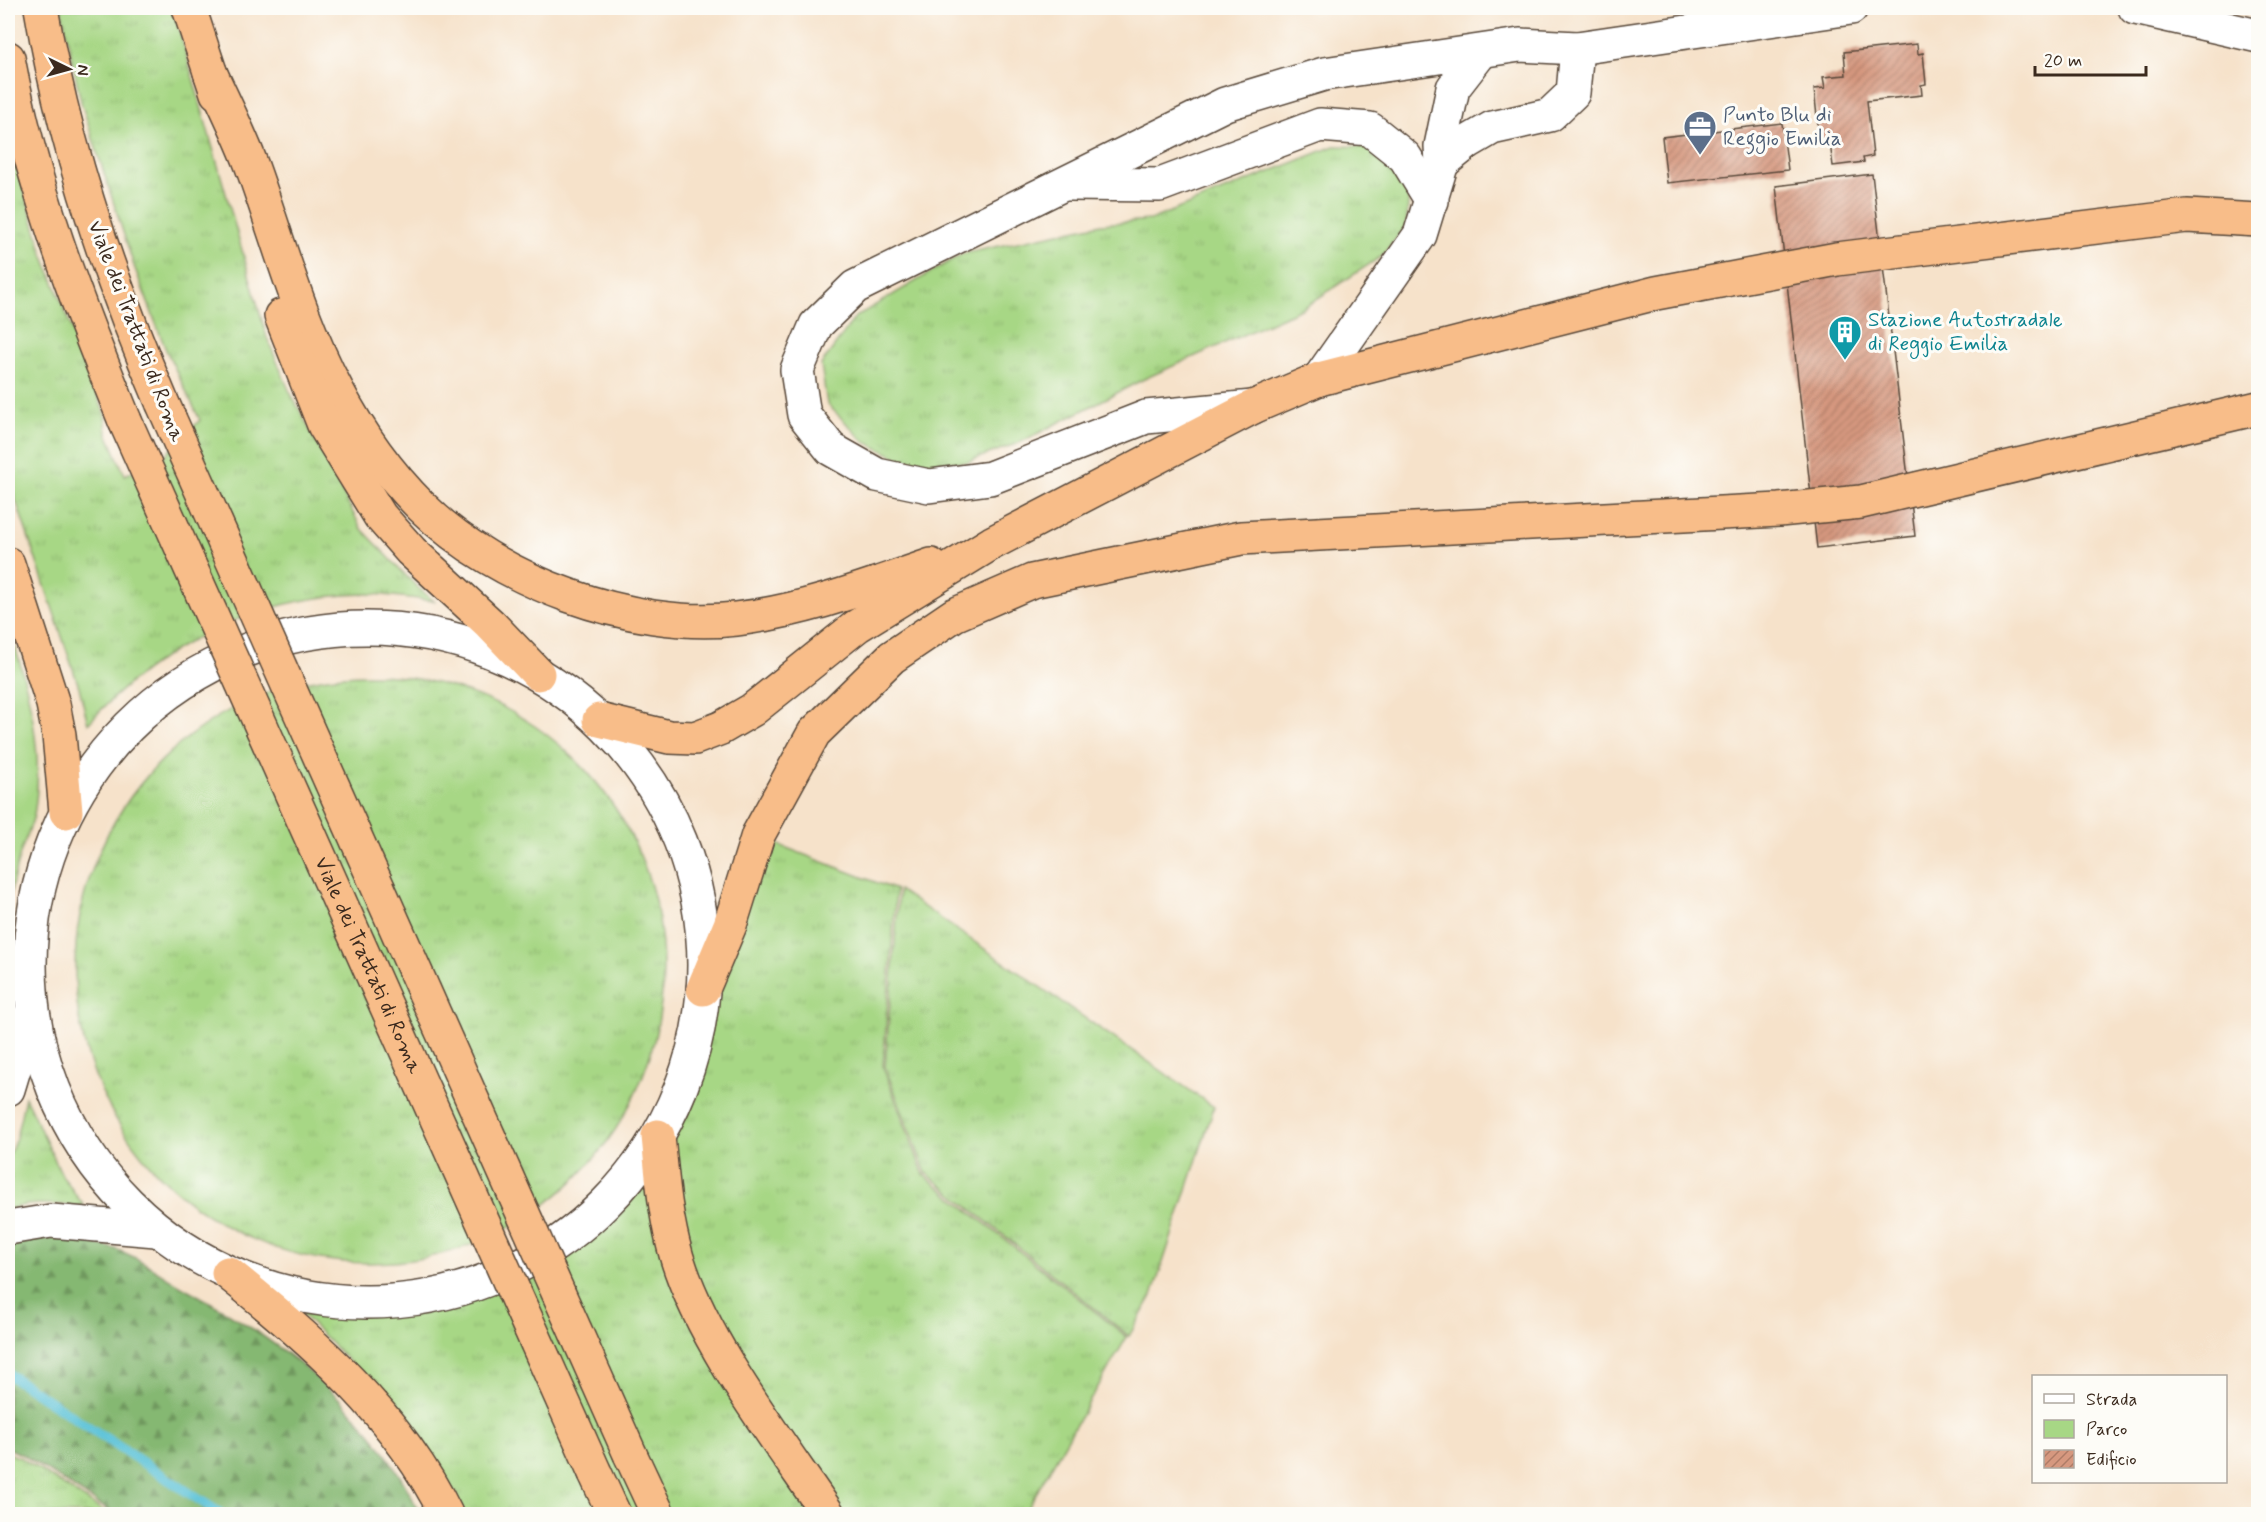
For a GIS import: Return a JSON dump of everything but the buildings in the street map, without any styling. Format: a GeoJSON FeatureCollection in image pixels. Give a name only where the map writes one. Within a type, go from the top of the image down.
{"type":"FeatureCollection","features":[{"type":"Feature","properties":{"kind":"highway","name":"Viale dei Trattati di Roma"},"geometry":{"type":"LineString","coordinates":[[41,8],[58,101],[80,182],[117,292],[162,402],[658,1515]]}},
{"type":"Feature","properties":{"kind":"highway"},"geometry":{"type":"LineString","coordinates":[[189,8],[287,335],[324,425],[380,516],[411,551],[490,624],[538,674]]}},
{"type":"Feature","properties":{"kind":"highway","name":"Viale dei Trattati di Roma"},"geometry":{"type":"LineString","coordinates":[[8,58],[21,120],[62,262],[125,421],[614,1515]]}},
{"type":"Feature","properties":{"kind":"highway"},"geometry":{"type":"LineString","coordinates":[[210,72],[253,169],[290,283],[312,340],[358,426],[383,462],[423,508],[464,541],[506,567],[601,606],[649,616],[693,620],[736,619],[829,601],[992,543]]}},
{"type":"Feature","properties":{"kind":"highway"},"geometry":{"type":"LineString","coordinates":[[599,720],[669,737],[695,738],[721,728],[752,710],[857,626],[992,543],[1253,407],[1319,379],[1656,293],[1836,259],[2187,216],[2259,220]]}},
{"type":"Feature","properties":{"kind":"highway"},"geometry":{"type":"LineString","coordinates":[[703,989],[730,925],[758,835],[814,732],[892,657],[954,615],[1032,581],[1241,538],[1779,510],[1861,502],[2259,408]]}},
{"type":"Feature","properties":{"kind":"highway"},"geometry":{"type":"LineString","coordinates":[[8,564],[53,704],[59,735],[66,812]]}},
{"type":"Feature","properties":{"kind":"highway"},"geometry":{"type":"LineString","coordinates":[[658,1136],[668,1223],[678,1261],[696,1304],[725,1356],[828,1515]]}},
{"type":"Feature","properties":{"kind":"highway"},"geometry":{"type":"LineString","coordinates":[[228,1274],[288,1321],[387,1422],[421,1466],[446,1515]]}},
{"type":"Feature","properties":{"kind":"street"},"geometry":{"type":"LineString","coordinates":[[1253,407],[1146,417],[990,478],[929,486],[877,475],[831,449],[804,415],[797,370],[816,325],[855,287],[1225,104],[1324,74],[1520,45],[1576,48],[1851,8]]}},
{"type":"Feature","properties":{"kind":"street"},"geometry":{"type":"LineString","coordinates":[[2135,8],[2259,36]]}},
{"type":"Feature","properties":{"kind":"street"},"geometry":{"type":"LineString","coordinates":[[1442,163],[1468,141],[1492,128],[1550,116],[1573,93],[1576,48]]}},
{"type":"Feature","properties":{"kind":"street"},"geometry":{"type":"LineString","coordinates":[[1319,379],[1420,235],[1442,163],[1441,146],[1453,88],[1480,52]]}},
{"type":"Feature","properties":{"kind":"street"},"geometry":{"type":"LineString","coordinates":[[1064,184],[1160,185],[1320,125],[1370,129],[1405,157],[1432,201]]}},
{"type":"Feature","properties":{"kind":"street"},"geometry":{"type":"LineString","coordinates":[[340,628],[409,630],[476,645],[538,674],[570,695],[599,720],[624,747],[646,777],[681,843],[700,915],[704,952],[703,989],[689,1065],[658,1136],[616,1193],[564,1240],[502,1275],[469,1287],[400,1302],[365,1304],[295,1296],[228,1274],[190,1254],[156,1230],[124,1200],[96,1168],[73,1131],[54,1092],[41,1051],[33,1009],[29,969],[32,928],[39,888],[50,849],[66,812],[104,754],[152,705],[209,667],[273,641],[340,628]]}},
{"type":"Feature","properties":{"kind":"street"},"geometry":{"type":"LineString","coordinates":[[8,1089],[33,1009]]}},
{"type":"Feature","properties":{"kind":"street"},"geometry":{"type":"LineString","coordinates":[[8,1228],[51,1221],[156,1230]]}},
{"type":"Feature","properties":{"kind":"green space"},"geometry":{"type":"Polygon","coordinates":[[[61,8],[173,8],[267,338],[289,390],[361,528],[416,586],[434,601],[375,594],[326,597],[287,604],[249,615],[179,648],[146,670],[88,724],[79,687],[8,477],[8,136],[43,254],[105,415],[107,433],[125,475],[165,455],[200,420],[166,350],[134,266],[81,102],[61,8]]]}},
{"type":"Feature","properties":{"kind":"green space"},"geometry":{"type":"Polygon","coordinates":[[[1334,146],[1370,147],[1410,183],[1406,226],[1382,256],[1303,308],[1144,379],[1021,442],[967,462],[909,463],[865,442],[827,404],[821,365],[855,317],[962,254],[1101,224],[1150,220],[1334,146]]]}},
{"type":"Feature","properties":{"kind":"green space"},"geometry":{"type":"Polygon","coordinates":[[[8,625],[33,719],[37,791],[34,815],[16,869],[8,917],[8,625]]]}},
{"type":"Feature","properties":{"kind":"green space"},"geometry":{"type":"Polygon","coordinates":[[[369,675],[426,681],[481,698],[532,725],[577,761],[613,806],[640,857],[657,912],[663,969],[657,1026],[640,1081],[613,1132],[577,1177],[532,1213],[481,1240],[426,1257],[369,1263],[312,1257],[257,1240],[206,1213],[161,1177],[125,1132],[98,1081],[81,1026],[75,969],[81,912],[98,857],[125,806],[161,761],[206,725],[257,698],[312,681],[369,675]]]}},
{"type":"Feature","properties":{"kind":"green space"},"geometry":{"type":"Polygon","coordinates":[[[766,840],[896,890],[883,1067],[924,1175],[1127,1337],[1024,1514],[440,1514],[452,1491],[436,1465],[401,1418],[298,1310],[376,1315],[448,1305],[491,1291],[533,1271],[572,1247],[607,1218],[638,1184],[665,1146],[686,1105],[704,1050],[716,985],[766,840]]]}},
{"type":"Feature","properties":{"kind":"green space"},"geometry":{"type":"Polygon","coordinates":[[[899,890],[1214,1107],[1152,1296],[1129,1336],[926,1173],[885,1067],[899,890]]]}},
{"type":"Feature","properties":{"kind":"green space"},"geometry":{"type":"Polygon","coordinates":[[[25,1097],[63,1177],[84,1206],[35,1205],[8,1210],[8,1159],[16,1138],[25,1097]]]}},
{"type":"Feature","properties":{"kind":"green space"},"geometry":{"type":"Polygon","coordinates":[[[55,1238],[103,1246],[135,1258],[256,1331],[290,1356],[322,1382],[377,1442],[400,1477],[420,1514],[114,1514],[25,1456],[8,1448],[8,1248],[27,1241],[55,1238]]]}},
{"type":"Feature","properties":{"kind":"green space"},"geometry":{"type":"Polygon","coordinates":[[[8,1453],[23,1459],[108,1514],[8,1514],[8,1453]]]}},
{"type":"Feature","properties":{"kind":"waterway"},"geometry":{"type":"LineString","coordinates":[[8,1374],[221,1514]]}},
{"type":"Feature","properties":{"kind":"place","name":"Punto Blu di Reggio Emilia"},"geometry":{"type":"Point","coordinates":[1700,156]}},
{"type":"Feature","properties":{"kind":"place","name":"Stazione Autostradale di Reggio Emilia"},"geometry":{"type":"Point","coordinates":[1845,361]}}]}
